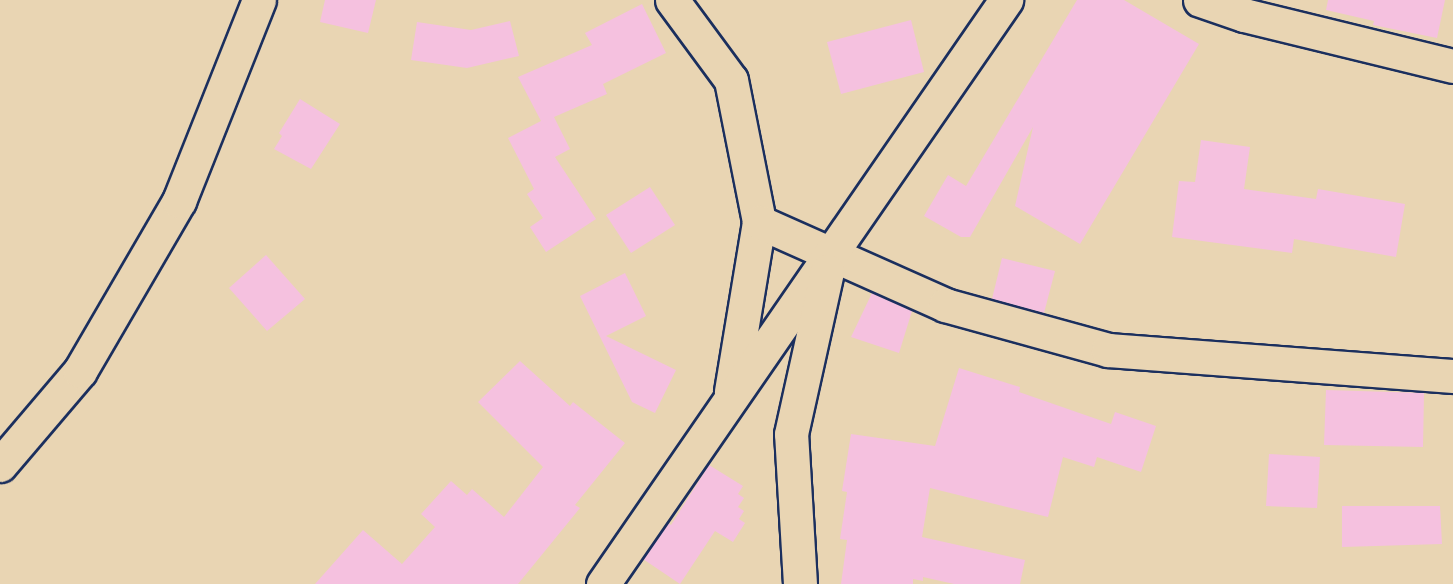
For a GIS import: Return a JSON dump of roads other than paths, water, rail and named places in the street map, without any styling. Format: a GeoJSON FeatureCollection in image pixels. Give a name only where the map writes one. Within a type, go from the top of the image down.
{"type":"FeatureCollection","features":[{"type":"Feature","properties":{"kind":"street"},"geometry":{"type":"LineString","coordinates":[[0,465],[80,371],[179,201],[259,0]]}},
{"type":"Feature","properties":{"kind":"street"},"geometry":{"type":"LineString","coordinates":[[672,0],[731,80],[759,222],[730,400]]}},
{"type":"Feature","properties":{"kind":"street"},"geometry":{"type":"LineString","coordinates":[[1200,0],[1244,15],[1453,66]]}},
{"type":"Feature","properties":{"kind":"street"},"geometry":{"type":"LineString","coordinates":[[603,584],[830,255],[995,3]]}},
{"type":"Feature","properties":{"kind":"street"},"geometry":{"type":"LineString","coordinates":[[759,222],[945,305],[1108,351],[1453,376]]}},
{"type":"Feature","properties":{"kind":"street"},"geometry":{"type":"LineString","coordinates":[[800,584],[791,434],[830,255]]}}]}
